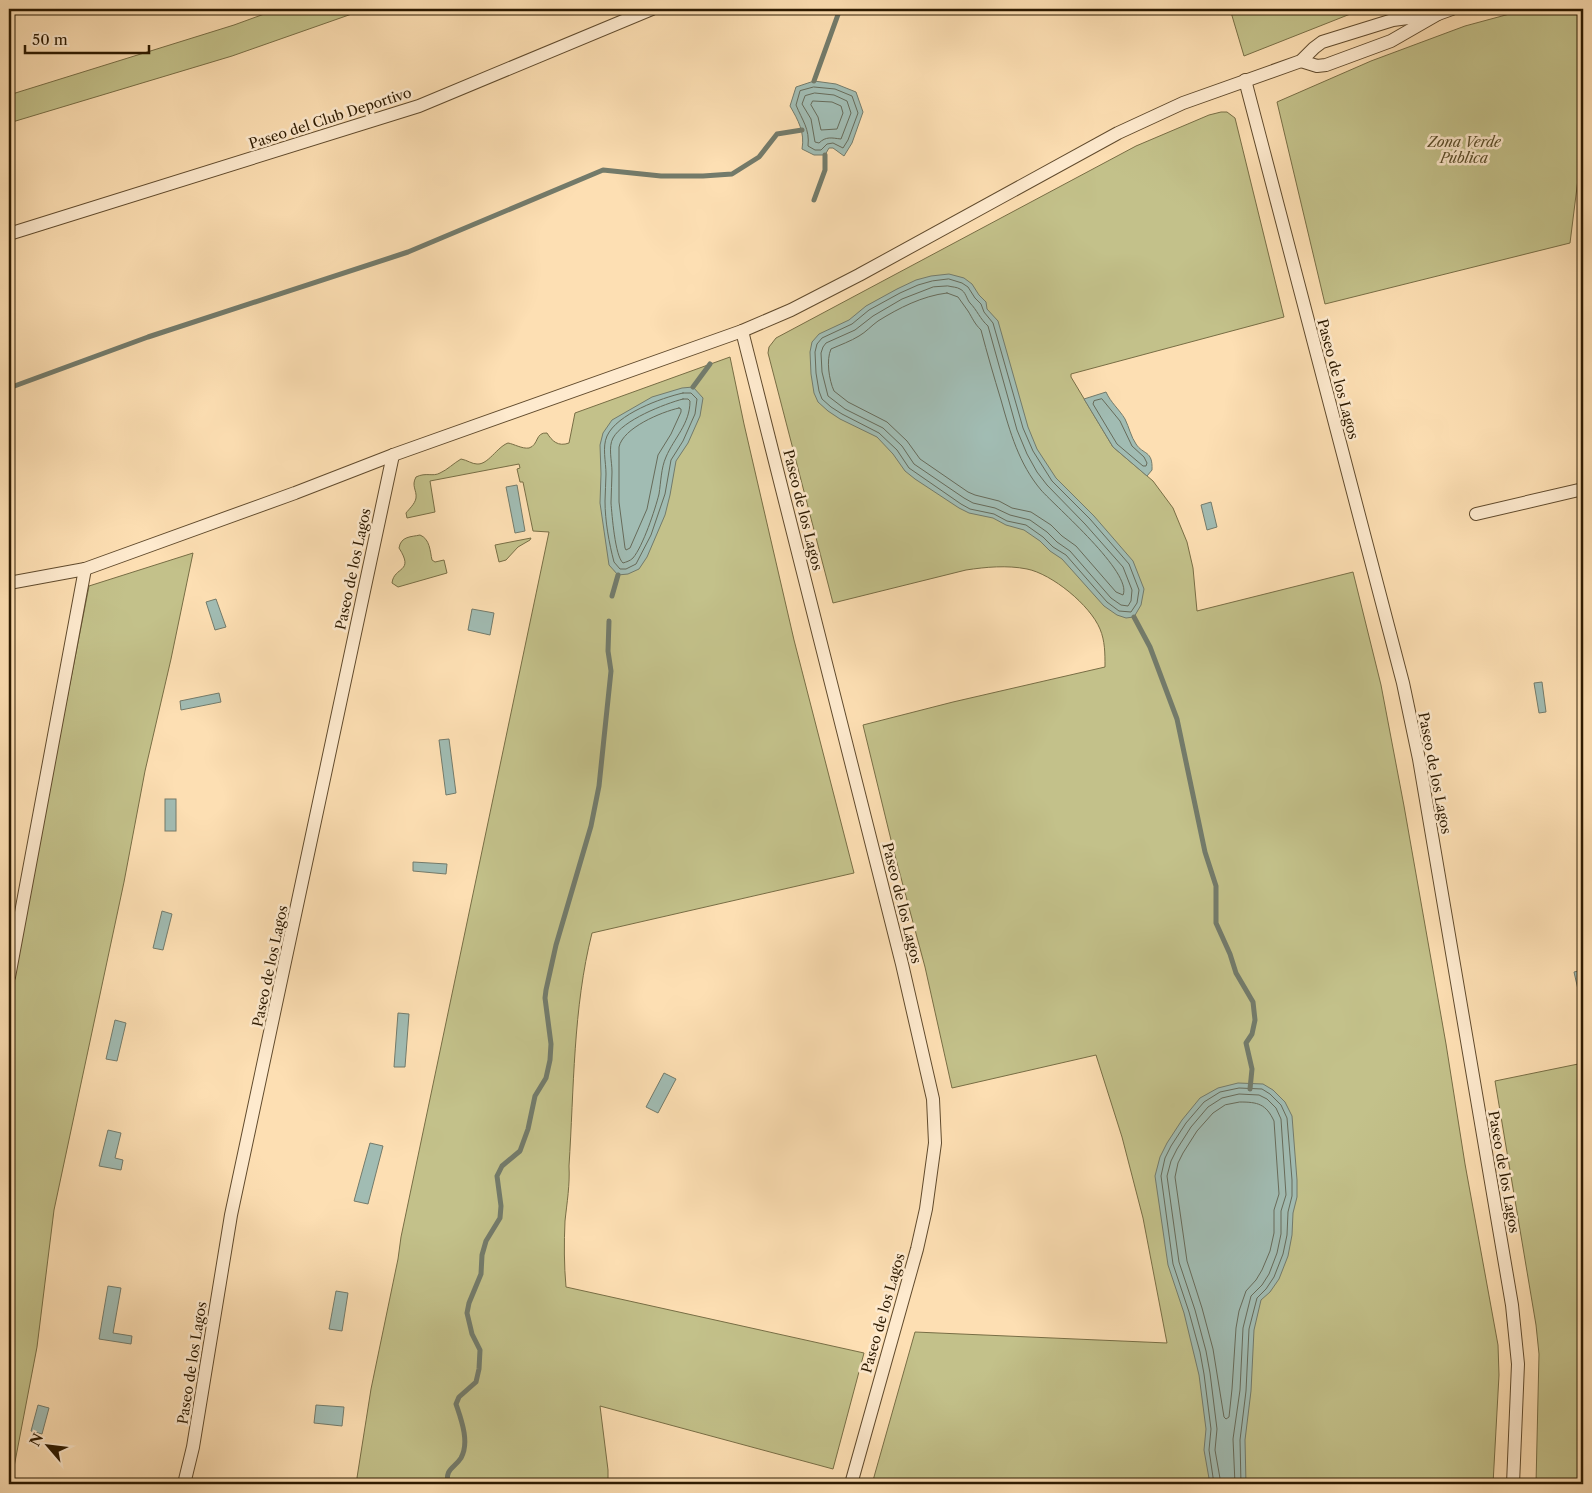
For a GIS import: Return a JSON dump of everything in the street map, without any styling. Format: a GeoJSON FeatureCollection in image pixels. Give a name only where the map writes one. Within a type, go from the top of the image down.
{"type":"FeatureCollection","features":[{"type":"Feature","properties":{"kind":"street","name":"Paseo del Club Deportivo"},"geometry":{"type":"LineString","coordinates":[[9,234],[419,106],[652,9]]}},
{"type":"Feature","properties":{"kind":"street"},"geometry":{"type":"LineString","coordinates":[[1301,61],[1317,66],[1326,65],[1391,41],[1438,14],[1452,9]]}},
{"type":"Feature","properties":{"kind":"street"},"geometry":{"type":"LineString","coordinates":[[9,583],[85,569],[393,454],[742,331],[791,310],[859,275],[1118,133],[1183,103],[1301,61],[1322,42],[1393,20],[1438,14]]}},
{"type":"Feature","properties":{"kind":"street","name":"Paseo de los Lagos"},"geometry":{"type":"LineString","coordinates":[[1245,80],[1403,683],[1419,759],[1512,1305],[1518,1364],[1513,1484]]}},
{"type":"Feature","properties":{"kind":"street","name":"Paseo de los Lagos"},"geometry":{"type":"LineString","coordinates":[[742,331],[905,973],[934,1099],[935,1143],[926,1209],[917,1249],[851,1484]]}},
{"type":"Feature","properties":{"kind":"street","name":"Paseo de los Lagos"},"geometry":{"type":"LineString","coordinates":[[184,1484],[193,1447],[232,1215],[393,454]]}},
{"type":"Feature","properties":{"kind":"street"},"geometry":{"type":"LineString","coordinates":[[1476,514],[1583,489]]}},
{"type":"Feature","properties":{"kind":"street"},"geometry":{"type":"LineString","coordinates":[[9,977],[85,569]]}},
{"type":"Feature","properties":{"kind":"green space"},"geometry":{"type":"Polygon","coordinates":[[[278,9],[366,9],[232,56],[9,123],[9,95],[234,25],[278,9]]]}},
{"type":"Feature","properties":{"kind":"green space"},"geometry":{"type":"Polygon","coordinates":[[[1230,9],[1363,9],[1244,56],[1230,9]]]}},
{"type":"Feature","properties":{"kind":"green space","name":"Zona Verde Pública"},"geometry":{"type":"Polygon","coordinates":[[[1528,9],[1583,9],[1583,171],[1579,171],[1570,243],[1325,304],[1277,102],[1371,61],[1465,26],[1528,9]]]}},
{"type":"Feature","properties":{"kind":"green space"},"geometry":{"type":"Polygon","coordinates":[[[1227,112],[1235,118],[1284,317],[1071,374],[1071,377],[1113,447],[1153,481],[1173,508],[1187,542],[1193,568],[1197,611],[1353,572],[1381,685],[1404,806],[1498,1345],[1499,1375],[1493,1484],[872,1484],[915,1332],[1167,1343],[1143,1218],[1122,1137],[1096,1055],[952,1088],[925,967],[863,725],[1105,667],[1104,647],[1100,629],[1088,610],[1069,592],[1048,577],[1027,569],[996,567],[966,570],[833,603],[768,353],[769,347],[776,338],[1136,146],[1209,115],[1227,112]]]}},
{"type":"Feature","properties":{"kind":"green space"},"geometry":{"type":"Polygon","coordinates":[[[730,357],[794,640],[854,873],[592,933],[581,990],[575,1049],[569,1187],[565,1221],[566,1287],[864,1353],[833,1469],[600,1406],[608,1484],[356,1484],[371,1389],[401,1237],[549,532],[533,531],[523,482],[520,482],[517,469],[520,468],[519,464],[430,481],[435,512],[407,518],[406,513],[416,498],[415,480],[416,477],[440,473],[461,459],[481,464],[508,443],[529,448],[543,433],[547,433],[553,441],[559,444],[569,443],[575,413],[730,357]]]}},
{"type":"Feature","properties":{"kind":"green space"},"geometry":{"type":"Polygon","coordinates":[[[420,535],[428,542],[432,560],[435,562],[444,560],[447,573],[398,587],[392,583],[405,562],[399,548],[400,544],[404,539],[420,535]]]}},
{"type":"Feature","properties":{"kind":"green space"},"geometry":{"type":"Polygon","coordinates":[[[531,538],[518,547],[506,560],[499,562],[495,545],[531,538]]]}},
{"type":"Feature","properties":{"kind":"green space"},"geometry":{"type":"Polygon","coordinates":[[[193,553],[145,771],[124,882],[54,1210],[37,1347],[9,1484],[9,996],[89,586],[193,553]]]}},
{"type":"Feature","properties":{"kind":"green space"},"geometry":{"type":"Polygon","coordinates":[[[1583,1063],[1583,1484],[1536,1484],[1539,1354],[1536,1325],[1495,1081],[1583,1063]]]}},
{"type":"Feature","properties":{"kind":"water"},"geometry":{"type":"Polygon","coordinates":[[[814,81],[836,84],[856,92],[863,112],[852,143],[844,156],[833,148],[829,148],[825,155],[814,155],[802,149],[802,132],[790,106],[796,87],[814,81]]]}},
{"type":"Feature","properties":{"kind":"water"},"geometry":{"type":"Polygon","coordinates":[[[949,274],[964,278],[972,284],[986,302],[987,309],[998,321],[1028,427],[1037,449],[1056,478],[1094,516],[1133,561],[1144,589],[1141,605],[1134,617],[1126,618],[1117,615],[1104,606],[1062,559],[1024,530],[1006,525],[993,518],[969,513],[959,508],[905,471],[893,454],[877,437],[840,419],[818,402],[814,393],[810,352],[812,342],[819,334],[849,320],[866,306],[916,280],[949,274]]]}},
{"type":"Feature","properties":{"kind":"water"},"geometry":{"type":"Polygon","coordinates":[[[693,387],[703,398],[700,416],[688,443],[676,461],[665,515],[647,557],[639,569],[628,574],[618,575],[609,565],[600,503],[600,445],[603,433],[612,420],[652,397],[682,388],[693,387]]]}},
{"type":"Feature","properties":{"kind":"water"},"geometry":{"type":"Polygon","coordinates":[[[1106,392],[1125,419],[1136,444],[1151,459],[1152,470],[1147,476],[1113,447],[1084,399],[1106,392]]]}},
{"type":"Feature","properties":{"kind":"water"},"geometry":{"type":"Polygon","coordinates":[[[517,485],[525,531],[515,533],[506,487],[517,485]]]}},
{"type":"Feature","properties":{"kind":"water"},"geometry":{"type":"Polygon","coordinates":[[[1211,502],[1217,527],[1207,530],[1201,505],[1211,502]]]}},
{"type":"Feature","properties":{"kind":"water"},"geometry":{"type":"Polygon","coordinates":[[[216,599],[226,627],[215,630],[206,602],[216,599]]]}},
{"type":"Feature","properties":{"kind":"water"},"geometry":{"type":"Polygon","coordinates":[[[472,609],[494,613],[490,635],[468,630],[472,609]]]}},
{"type":"Feature","properties":{"kind":"water"},"geometry":{"type":"Polygon","coordinates":[[[1542,682],[1546,712],[1539,713],[1534,683],[1542,682]]]}},
{"type":"Feature","properties":{"kind":"water"},"geometry":{"type":"Polygon","coordinates":[[[219,693],[221,702],[181,710],[180,701],[219,693]]]}},
{"type":"Feature","properties":{"kind":"water"},"geometry":{"type":"Polygon","coordinates":[[[449,739],[456,793],[446,795],[439,740],[449,739]]]}},
{"type":"Feature","properties":{"kind":"water"},"geometry":{"type":"Polygon","coordinates":[[[165,799],[176,799],[176,831],[165,831],[165,799]]]}},
{"type":"Feature","properties":{"kind":"water"},"geometry":{"type":"Polygon","coordinates":[[[413,862],[447,864],[446,874],[413,871],[413,862]]]}},
{"type":"Feature","properties":{"kind":"water"},"geometry":{"type":"Polygon","coordinates":[[[162,911],[172,914],[163,950],[153,948],[162,911]]]}},
{"type":"Feature","properties":{"kind":"water"},"geometry":{"type":"Polygon","coordinates":[[[1583,970],[1583,1007],[1582,1007],[1574,972],[1583,970]]]}},
{"type":"Feature","properties":{"kind":"water"},"geometry":{"type":"Polygon","coordinates":[[[398,1013],[409,1014],[405,1067],[394,1067],[398,1013]]]}},
{"type":"Feature","properties":{"kind":"water"},"geometry":{"type":"Polygon","coordinates":[[[115,1020],[126,1023],[117,1061],[106,1059],[115,1020]]]}},
{"type":"Feature","properties":{"kind":"water"},"geometry":{"type":"Polygon","coordinates":[[[664,1073],[676,1079],[658,1113],[646,1107],[664,1073]]]}},
{"type":"Feature","properties":{"kind":"water"},"geometry":{"type":"Polygon","coordinates":[[[1238,1083],[1263,1084],[1273,1090],[1285,1102],[1292,1116],[1297,1197],[1293,1213],[1292,1235],[1288,1256],[1279,1279],[1270,1292],[1261,1300],[1254,1330],[1251,1391],[1245,1440],[1246,1484],[1210,1484],[1204,1450],[1206,1429],[1199,1375],[1184,1313],[1168,1265],[1155,1176],[1160,1157],[1167,1143],[1182,1120],[1200,1098],[1218,1088],[1238,1083]]]}},
{"type":"Feature","properties":{"kind":"water"},"geometry":{"type":"Polygon","coordinates":[[[108,1130],[121,1133],[115,1158],[123,1160],[121,1170],[99,1166],[108,1130]]]}},
{"type":"Feature","properties":{"kind":"water"},"geometry":{"type":"Polygon","coordinates":[[[370,1143],[383,1146],[368,1204],[354,1201],[370,1143]]]}},
{"type":"Feature","properties":{"kind":"water"},"geometry":{"type":"Polygon","coordinates":[[[108,1286],[121,1288],[113,1333],[132,1336],[131,1344],[99,1339],[108,1286]]]}},
{"type":"Feature","properties":{"kind":"water"},"geometry":{"type":"Polygon","coordinates":[[[336,1291],[348,1293],[342,1331],[329,1329],[336,1291]]]}},
{"type":"Feature","properties":{"kind":"water"},"geometry":{"type":"Polygon","coordinates":[[[38,1405],[49,1408],[42,1434],[31,1431],[38,1405]]]}},
{"type":"Feature","properties":{"kind":"water"},"geometry":{"type":"Polygon","coordinates":[[[316,1405],[344,1407],[342,1426],[314,1423],[316,1405]]]}},
{"type":"Feature","properties":{"kind":"waterway"},"geometry":{"type":"LineString","coordinates":[[814,81],[840,9]]}},
{"type":"Feature","properties":{"kind":"waterway"},"geometry":{"type":"LineString","coordinates":[[9,388],[148,337],[408,252],[603,170],[661,176],[732,174],[759,157],[777,134],[802,130]]}},
{"type":"Feature","properties":{"kind":"waterway"},"geometry":{"type":"LineString","coordinates":[[814,200],[825,170],[825,155]]}},
{"type":"Feature","properties":{"kind":"waterway"},"geometry":{"type":"LineString","coordinates":[[693,387],[710,364]]}},
{"type":"Feature","properties":{"kind":"waterway"},"geometry":{"type":"LineString","coordinates":[[612,596],[618,575]]}},
{"type":"Feature","properties":{"kind":"waterway"},"geometry":{"type":"LineString","coordinates":[[1134,617],[1150,647],[1177,719],[1205,852],[1216,886],[1216,923],[1236,973],[1253,1002],[1255,1020],[1252,1034],[1246,1043],[1252,1069],[1250,1089]]}},
{"type":"Feature","properties":{"kind":"waterway"},"geometry":{"type":"LineString","coordinates":[[448,1484],[449,1472],[461,1458],[465,1445],[464,1431],[456,1404],[459,1397],[476,1382],[479,1369],[480,1350],[472,1334],[467,1313],[481,1274],[482,1255],[486,1241],[500,1218],[501,1206],[497,1176],[502,1166],[520,1151],[528,1129],[535,1096],[546,1078],[550,1060],[551,1044],[545,998],[546,990],[556,945],[591,826],[599,786],[611,671],[608,651],[609,621]]}}]}
